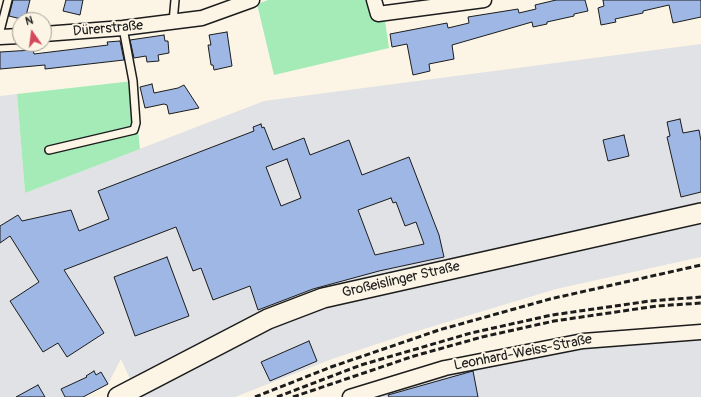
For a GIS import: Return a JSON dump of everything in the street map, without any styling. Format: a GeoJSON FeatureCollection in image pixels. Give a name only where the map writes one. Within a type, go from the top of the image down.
{"type":"FeatureCollection","features":[{"type":"Feature","properties":{"kind":"main road","name":"Großeislinger Straße"},"geometry":{"type":"LineString","coordinates":[[118,397],[261,322],[323,298],[701,213]]}},
{"type":"Feature","properties":{"kind":"street","name":"Dürerstraße"},"geometry":{"type":"LineString","coordinates":[[52,33],[123,28],[202,18],[252,0]]}},
{"type":"Feature","properties":{"kind":"street"},"geometry":{"type":"LineString","coordinates":[[374,0],[378,14],[484,0]]}},
{"type":"Feature","properties":{"kind":"street"},"geometry":{"type":"LineString","coordinates":[[0,37],[12,36]]}},
{"type":"Feature","properties":{"kind":"street","name":"Leonhard-Weiss-Straße"},"geometry":{"type":"LineString","coordinates":[[350,397],[445,368],[583,341],[701,332]]}},
{"type":"Feature","properties":{"kind":"lane"},"geometry":{"type":"LineString","coordinates":[[0,31],[8,0]]}},
{"type":"Feature","properties":{"kind":"lane"},"geometry":{"type":"LineString","coordinates":[[173,22],[175,0]]}},
{"type":"Feature","properties":{"kind":"lane"},"geometry":{"type":"LineString","coordinates":[[49,150],[134,130],[136,123],[133,81],[123,28]]}},
{"type":"Feature","properties":{"kind":"shaded area"},"geometry":{"type":"Polygon","coordinates":[[[701,44],[701,257],[556,289],[404,335],[332,359],[235,397],[138,397],[121,359],[108,384],[84,397],[0,397],[0,96],[17,94],[25,193],[264,101],[701,44]]]}},
{"type":"Feature","properties":{"kind":"shaded area"},"geometry":{"type":"Polygon","coordinates":[[[701,337],[701,397],[373,397],[451,373],[555,352],[701,337]]]}},
{"type":"Feature","properties":{"kind":"green space"},"geometry":{"type":"Polygon","coordinates":[[[268,0],[369,0],[373,19],[385,21],[389,48],[274,75],[257,4],[268,0]]]}},
{"type":"Feature","properties":{"kind":"green space"},"geometry":{"type":"Polygon","coordinates":[[[133,81],[140,149],[25,193],[17,94],[133,81]]]}},
{"type":"Feature","properties":{"kind":"building"},"geometry":{"type":"Polygon","coordinates":[[[13,0],[30,0],[27,12],[12,12],[12,17],[9,16],[13,0]]]}},
{"type":"Feature","properties":{"kind":"building"},"geometry":{"type":"Polygon","coordinates":[[[66,0],[83,0],[80,15],[63,11],[66,0]]]}},
{"type":"Feature","properties":{"kind":"building"},"geometry":{"type":"Polygon","coordinates":[[[556,0],[585,0],[588,11],[533,27],[532,22],[452,45],[454,59],[429,64],[430,71],[413,75],[407,44],[392,47],[390,34],[447,23],[448,28],[469,23],[468,17],[518,9],[519,13],[536,9],[535,5],[556,0]]]}},
{"type":"Feature","properties":{"kind":"building"},"geometry":{"type":"Polygon","coordinates":[[[603,0],[701,0],[701,17],[673,23],[669,5],[643,11],[643,13],[615,19],[616,22],[601,25],[598,8],[604,6],[603,0]]]}},
{"type":"Feature","properties":{"kind":"building"},"geometry":{"type":"Polygon","coordinates":[[[227,32],[232,66],[214,70],[213,65],[211,65],[208,45],[211,45],[209,35],[227,32]]]}},
{"type":"Feature","properties":{"kind":"building"},"geometry":{"type":"Polygon","coordinates":[[[164,35],[165,41],[168,41],[169,53],[158,55],[159,61],[147,62],[146,56],[134,58],[130,40],[164,35]]]}},
{"type":"Feature","properties":{"kind":"building"},"geometry":{"type":"Polygon","coordinates":[[[120,41],[124,60],[45,69],[45,65],[0,69],[0,52],[34,52],[34,54],[108,45],[107,42],[120,41]]]}},
{"type":"Feature","properties":{"kind":"building"},"geometry":{"type":"Polygon","coordinates":[[[152,84],[154,93],[178,88],[184,85],[199,108],[169,114],[167,105],[164,104],[145,108],[140,87],[152,84]]]}},
{"type":"Feature","properties":{"kind":"building"},"geometry":{"type":"Polygon","coordinates":[[[680,119],[683,133],[699,130],[701,141],[701,192],[681,197],[667,137],[670,136],[667,122],[680,119]]]}},
{"type":"Feature","properties":{"kind":"building"},"geometry":{"type":"Polygon","coordinates":[[[261,124],[262,128],[264,127],[273,150],[304,138],[310,155],[349,140],[362,175],[409,157],[439,235],[444,257],[379,271],[313,289],[258,310],[250,286],[213,300],[201,268],[193,271],[176,227],[64,270],[104,333],[67,357],[58,343],[43,352],[10,301],[39,282],[10,236],[0,243],[0,226],[18,215],[22,221],[71,210],[79,231],[109,219],[98,191],[254,131],[253,127],[261,124]],[[287,159],[266,167],[281,206],[301,198],[287,159]],[[391,198],[358,210],[375,255],[424,244],[416,222],[405,226],[396,202],[393,203],[391,198]]]}},
{"type":"Feature","properties":{"kind":"building"},"geometry":{"type":"Polygon","coordinates":[[[624,135],[629,156],[608,161],[603,140],[624,135]]]}},
{"type":"Feature","properties":{"kind":"building"},"geometry":{"type":"Polygon","coordinates":[[[167,257],[189,316],[135,336],[114,277],[167,257]]]}},
{"type":"Feature","properties":{"kind":"building"},"geometry":{"type":"Polygon","coordinates":[[[309,341],[317,361],[270,381],[261,362],[309,341]]]}},
{"type":"Feature","properties":{"kind":"building"},"geometry":{"type":"Polygon","coordinates":[[[94,371],[96,375],[101,372],[108,384],[83,397],[65,397],[61,389],[87,377],[86,376],[94,371]]]}},
{"type":"Feature","properties":{"kind":"building"},"geometry":{"type":"Polygon","coordinates":[[[473,371],[478,397],[389,397],[388,395],[473,371]]]}},
{"type":"Feature","properties":{"kind":"building"},"geometry":{"type":"Polygon","coordinates":[[[38,385],[45,397],[16,397],[38,385]]]}},
{"type":"Feature","properties":{"kind":"railway"},"geometry":{"type":"LineString","coordinates":[[255,397],[331,367],[439,330],[550,299],[701,265]]}},
{"type":"Feature","properties":{"kind":"railway"},"geometry":{"type":"LineString","coordinates":[[277,397],[361,365],[471,333],[552,315],[650,301],[701,297]]}},
{"type":"Feature","properties":{"kind":"railway"},"geometry":{"type":"LineString","coordinates":[[293,397],[414,356],[482,337],[554,321],[657,306],[701,303]]}}]}
